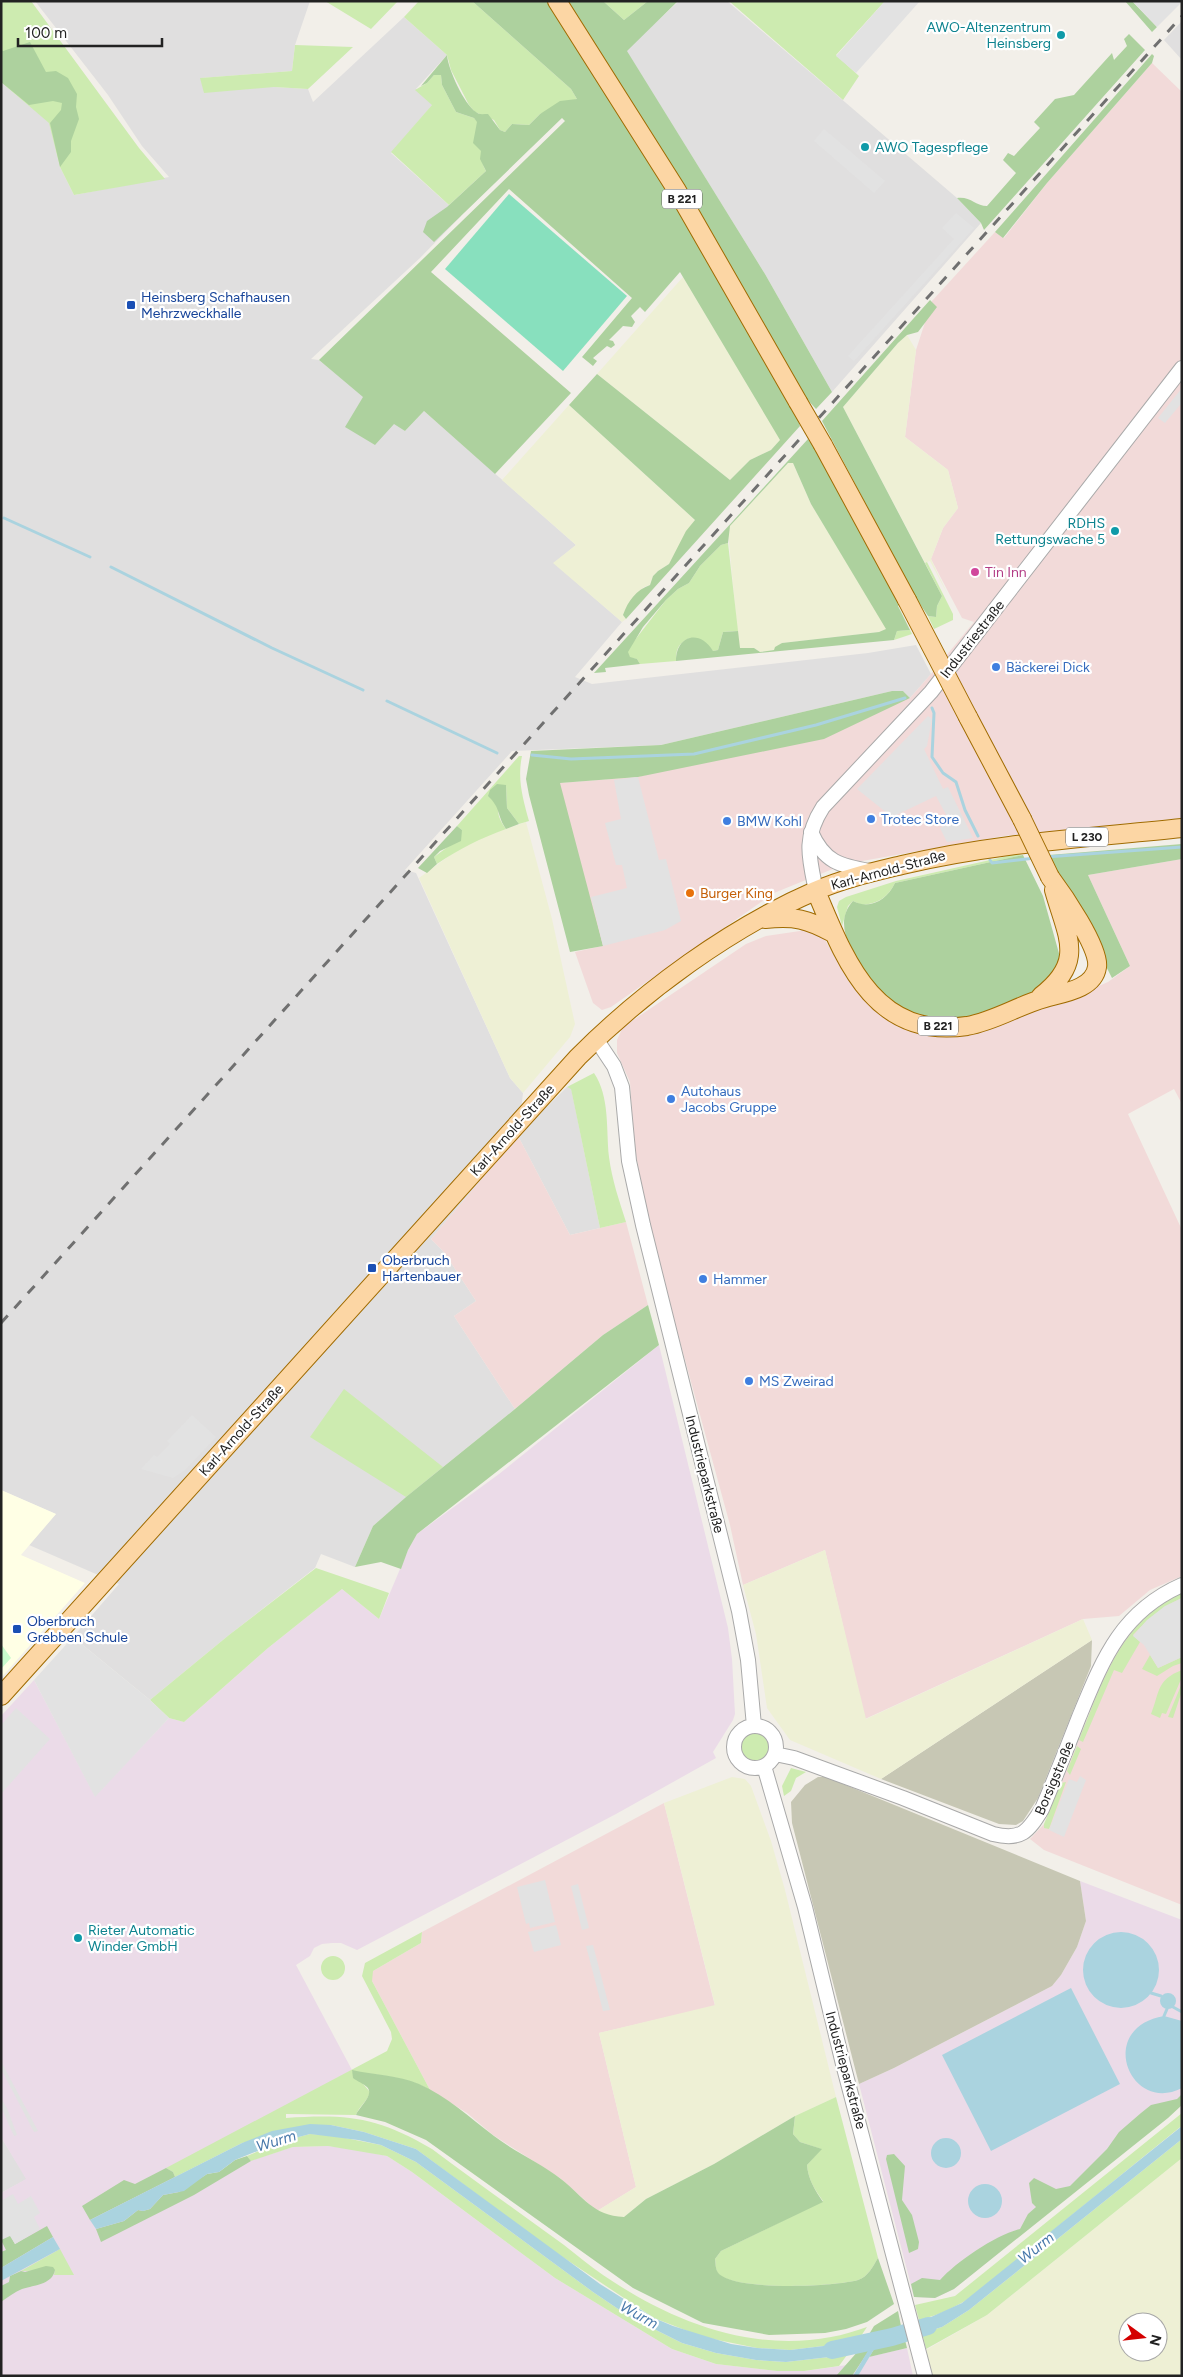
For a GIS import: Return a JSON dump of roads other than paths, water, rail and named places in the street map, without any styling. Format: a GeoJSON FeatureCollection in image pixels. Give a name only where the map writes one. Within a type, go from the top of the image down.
{"type":"FeatureCollection","features":[{"type":"Feature","properties":{"kind":"main road","name":"B 221"},"geometry":{"type":"LineString","coordinates":[[557,1],[676,189],[823,445],[907,600],[1022,819],[1050,877],[1075,913],[1095,953],[1098,965],[1093,976],[1085,985],[1035,1001],[992,1019],[966,1026],[944,1027],[911,1021],[892,1011],[864,988],[854,974],[833,933],[816,890]]}},
{"type":"Feature","properties":{"kind":"main road","name":"Karl-Arnold-Straße"},"geometry":{"type":"LineString","coordinates":[[1,1696],[379,1276],[596,1039],[620,1017],[686,967],[758,920],[816,890],[874,872],[949,854],[993,846],[1182,828]]}},
{"type":"Feature","properties":{"kind":"main road","name":"B 221"},"geometry":{"type":"LineString","coordinates":[[1035,1001],[1057,984],[1066,971],[1070,958],[1069,943],[1050,877]]}},
{"type":"Feature","properties":{"kind":"main road"},"geometry":{"type":"LineString","coordinates":[[758,920],[792,917],[804,919],[833,933]]}},
{"type":"Feature","properties":{"kind":"street","name":"Industriestraße"},"geometry":{"type":"LineString","coordinates":[[816,890],[808,856],[811,832],[824,807],[931,692],[1182,368]]}},
{"type":"Feature","properties":{"kind":"street"},"geometry":{"type":"LineString","coordinates":[[811,832],[816,844],[834,862],[874,872]]}},
{"type":"Feature","properties":{"kind":"street","name":"Industrieparkstraße"},"geometry":{"type":"LineString","coordinates":[[596,1039],[614,1066],[622,1087],[629,1161],[738,1611],[748,1660],[754,1726]]}},
{"type":"Feature","properties":{"kind":"street","name":"Borsigstraße"},"geometry":{"type":"LineString","coordinates":[[775,1754],[794,1758],[886,1791],[993,1834],[1006,1838],[1018,1836],[1032,1826],[1042,1809],[1100,1666],[1113,1642],[1144,1607],[1182,1585]]}},
{"type":"Feature","properties":{"kind":"street"},"geometry":{"type":"LineString","coordinates":[[754,1726],[761,1726],[772,1734],[775,1740],[775,1754],[764,1766],[758,1768],[746,1766],[737,1758],[734,1752],[734,1744],[740,1731],[754,1726]]}},
{"type":"Feature","properties":{"kind":"street","name":"Industrieparkstraße"},"geometry":{"type":"LineString","coordinates":[[764,1766],[805,1907],[925,2376]]}},
{"type":"Feature","properties":{"kind":"water"},"geometry":{"type":"Polygon","coordinates":[[[1121,1932],[1136,1935],[1148,1943],[1156,1955],[1159,1970],[1156,1985],[1148,1997],[1136,2005],[1121,2008],[1106,2005],[1094,1997],[1086,1985],[1083,1970],[1086,1955],[1094,1943],[1106,1935],[1121,1932]]]}},
{"type":"Feature","properties":{"kind":"water"},"geometry":{"type":"Polygon","coordinates":[[[1071,1988],[1120,2084],[991,2151],[942,2055],[1071,1988]]]}},
{"type":"Feature","properties":{"kind":"water"},"geometry":{"type":"Polygon","coordinates":[[[1165,1993],[1171,1993],[1176,1998],[1174,2007],[1165,2009],[1160,2004],[1160,1998],[1165,1993]]]}},
{"type":"Feature","properties":{"kind":"water"},"geometry":{"type":"Polygon","coordinates":[[[1164,2016],[1182,2021],[1182,2088],[1163,2093],[1148,2090],[1135,2080],[1128,2067],[1126,2051],[1130,2036],[1143,2024],[1164,2016]]]}},
{"type":"Feature","properties":{"kind":"water"},"geometry":{"type":"Polygon","coordinates":[[[310,2124],[331,2125],[364,2132],[416,2149],[600,2284],[654,2318],[673,2326],[731,2344],[757,2348],[790,2350],[857,2342],[847,2355],[786,2362],[756,2360],[716,2353],[682,2343],[630,2317],[593,2292],[416,2162],[381,2145],[358,2140],[310,2134],[280,2142],[235,2160],[219,2172],[207,2174],[184,2191],[163,2195],[150,2209],[138,2210],[124,2221],[96,2229],[90,2220],[242,2143],[272,2131],[310,2124]]]}},
{"type":"Feature","properties":{"kind":"water"},"geometry":{"type":"Polygon","coordinates":[[[1182,2126],[1182,2139],[969,2310],[942,2327],[922,2333],[919,2320],[931,2317],[962,2303],[1182,2126]]]}},
{"type":"Feature","properties":{"kind":"water"},"geometry":{"type":"Polygon","coordinates":[[[946,2138],[957,2142],[961,2153],[957,2164],[946,2168],[935,2164],[931,2153],[935,2142],[946,2138]]]}},
{"type":"Feature","properties":{"kind":"water"},"geometry":{"type":"Polygon","coordinates":[[[985,2184],[997,2189],[1002,2201],[997,2213],[985,2218],[973,2213],[968,2201],[973,2189],[985,2184]]]}},
{"type":"Feature","properties":{"kind":"water"},"geometry":{"type":"Polygon","coordinates":[[[53,2237],[60,2249],[1,2281],[1,2268],[53,2237]]]}},
{"type":"Feature","properties":{"kind":"water"},"geometry":{"type":"Polygon","coordinates":[[[901,2326],[905,2340],[876,2346],[858,2376],[853,2376],[869,2349],[859,2350],[868,2336],[901,2326]]]}},
{"type":"Feature","properties":{"kind":"waterway"},"geometry":{"type":"LineString","coordinates":[[4,518],[90,557]]}},
{"type":"Feature","properties":{"kind":"waterway"},"geometry":{"type":"LineString","coordinates":[[111,567],[272,648],[363,690]]}},
{"type":"Feature","properties":{"kind":"waterway"},"geometry":{"type":"LineString","coordinates":[[532,755],[571,759],[694,754],[816,725],[905,698]]}},
{"type":"Feature","properties":{"kind":"waterway"},"geometry":{"type":"LineString","coordinates":[[387,701],[497,753]]}},
{"type":"Feature","properties":{"kind":"waterway"},"geometry":{"type":"LineString","coordinates":[[932,708],[934,713],[932,757],[943,773],[956,782],[965,810],[978,836]]}},
{"type":"Feature","properties":{"kind":"waterway"},"geometry":{"type":"LineString","coordinates":[[1046,857],[1182,847]]}},
{"type":"Feature","properties":{"kind":"waterway"},"geometry":{"type":"LineString","coordinates":[[990,860],[992,863],[1035,858]]}},
{"type":"Feature","properties":{"kind":"waterway"},"geometry":{"type":"LineString","coordinates":[[1151,1993],[1161,1996]]}},
{"type":"Feature","properties":{"kind":"waterway"},"geometry":{"type":"LineString","coordinates":[[1173,2007],[1182,2012]]}},
{"type":"Feature","properties":{"kind":"waterway"},"geometry":{"type":"LineString","coordinates":[[1164,2016],[1167,2009]]}},
{"type":"Feature","properties":{"kind":"waterway","name":"Wurm"},"geometry":{"type":"LineString","coordinates":[[832,2350],[892,2337],[928,2326]]}},
{"type":"Feature","properties":{"kind":"railway"},"geometry":{"type":"LineString","coordinates":[[1,1323],[1182,16]]}},
{"type":"Feature","properties":{"kind":"place","name":"AWO-Altenzentrum Heinsberg"},"geometry":{"type":"Point","coordinates":[1061,35]}},
{"type":"Feature","properties":{"kind":"place","name":"AWO Tagespflege"},"geometry":{"type":"Point","coordinates":[865,147]}},
{"type":"Feature","properties":{"kind":"place","name":"Heinsberg Schafhausen Mehrzweckhalle"},"geometry":{"type":"Point","coordinates":[131,305]}},
{"type":"Feature","properties":{"kind":"place","name":"RDHS Rettungswache 5"},"geometry":{"type":"Point","coordinates":[1115,531]}},
{"type":"Feature","properties":{"kind":"place","name":"Tin Inn"},"geometry":{"type":"Point","coordinates":[975,572]}},
{"type":"Feature","properties":{"kind":"place","name":"Bäckerei Dick"},"geometry":{"type":"Point","coordinates":[996,667]}},
{"type":"Feature","properties":{"kind":"place","name":"Trotec Store"},"geometry":{"type":"Point","coordinates":[871,819]}},
{"type":"Feature","properties":{"kind":"place","name":"BMW Kohl"},"geometry":{"type":"Point","coordinates":[727,821]}},
{"type":"Feature","properties":{"kind":"place","name":"Burger King"},"geometry":{"type":"Point","coordinates":[690,893]}},
{"type":"Feature","properties":{"kind":"place","name":"Autohaus Jacobs Gruppe"},"geometry":{"type":"Point","coordinates":[671,1099]}},
{"type":"Feature","properties":{"kind":"place","name":"Oberbruch Hartenbauer"},"geometry":{"type":"Point","coordinates":[372,1268]}},
{"type":"Feature","properties":{"kind":"place","name":"Hammer"},"geometry":{"type":"Point","coordinates":[703,1279]}},
{"type":"Feature","properties":{"kind":"place","name":"MS Zweirad"},"geometry":{"type":"Point","coordinates":[749,1381]}},
{"type":"Feature","properties":{"kind":"place","name":"Oberbruch Grebben Schule"},"geometry":{"type":"Point","coordinates":[17,1629]}},
{"type":"Feature","properties":{"kind":"place","name":"Rieter Automatic Winder GmbH"},"geometry":{"type":"Point","coordinates":[78,1938]}}]}
